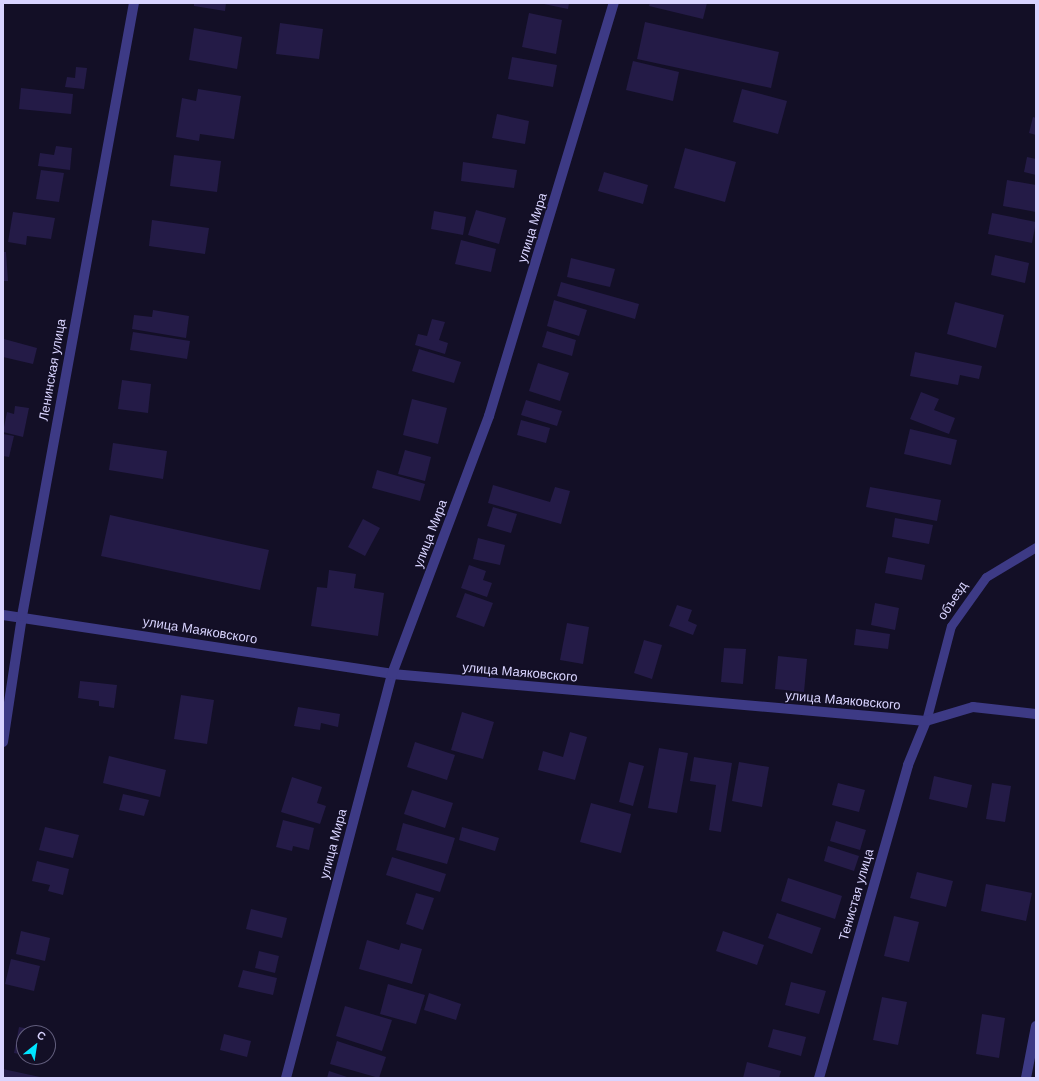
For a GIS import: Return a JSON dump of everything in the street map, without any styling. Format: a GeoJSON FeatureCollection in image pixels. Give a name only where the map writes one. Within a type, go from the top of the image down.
{"type":"FeatureCollection","features":[{"type":"Feature","properties":{"kind":"street","name":"Ленинская улица"},"geometry":{"type":"LineString","coordinates":[[3,742],[22,616],[134,3]]}},
{"type":"Feature","properties":{"kind":"street","name":"улица Мира"},"geometry":{"type":"LineString","coordinates":[[286,1078],[392,674],[490,416],[614,3]]}},
{"type":"Feature","properties":{"kind":"street","name":"улица Маяковского"},"geometry":{"type":"LineString","coordinates":[[3,615],[22,616],[392,674],[926,721],[974,707],[1036,714]]}},
{"type":"Feature","properties":{"kind":"street","name":"Тенистая улица"},"geometry":{"type":"LineString","coordinates":[[819,1078],[895,807],[908,765],[926,721]]}},
{"type":"Feature","properties":{"kind":"street"},"geometry":{"type":"LineString","coordinates":[[1026,1078],[1036,1026]]}},
{"type":"Feature","properties":{"kind":"lane","name":"объезд"},"geometry":{"type":"LineString","coordinates":[[926,721],[951,626],[986,578],[1036,547]]}},
{"type":"Feature","properties":{"kind":"building"},"geometry":{"type":"Polygon","coordinates":[[[194,3],[226,3],[225,11],[194,6],[194,3]]]}},
{"type":"Feature","properties":{"kind":"building"},"geometry":{"type":"Polygon","coordinates":[[[539,3],[569,3],[568,9],[539,3]]]}},
{"type":"Feature","properties":{"kind":"building"},"geometry":{"type":"Polygon","coordinates":[[[650,3],[707,3],[703,19],[649,6],[650,3]]]}},
{"type":"Feature","properties":{"kind":"building"},"geometry":{"type":"Polygon","coordinates":[[[529,13],[562,20],[556,54],[522,47],[529,13]]]}},
{"type":"Feature","properties":{"kind":"building"},"geometry":{"type":"Polygon","coordinates":[[[645,22],[779,52],[771,88],[637,59],[645,22]]]}},
{"type":"Feature","properties":{"kind":"building"},"geometry":{"type":"Polygon","coordinates":[[[280,23],[323,29],[319,59],[276,54],[280,23]]]}},
{"type":"Feature","properties":{"kind":"building"},"geometry":{"type":"Polygon","coordinates":[[[194,28],[242,37],[237,69],[189,60],[194,28]]]}},
{"type":"Feature","properties":{"kind":"building"},"geometry":{"type":"Polygon","coordinates":[[[512,57],[557,65],[553,87],[508,79],[512,57]]]}},
{"type":"Feature","properties":{"kind":"building"},"geometry":{"type":"Polygon","coordinates":[[[633,61],[679,72],[673,101],[626,90],[633,61]]]}},
{"type":"Feature","properties":{"kind":"building"},"geometry":{"type":"Polygon","coordinates":[[[76,67],[87,68],[84,89],[65,87],[67,77],[75,78],[76,67]]]}},
{"type":"Feature","properties":{"kind":"building"},"geometry":{"type":"Polygon","coordinates":[[[21,88],[73,94],[71,114],[19,109],[21,88]]]}},
{"type":"Feature","properties":{"kind":"building"},"geometry":{"type":"Polygon","coordinates":[[[198,89],[241,96],[234,139],[200,134],[199,141],[176,137],[182,98],[196,101],[198,89]]]}},
{"type":"Feature","properties":{"kind":"building"},"geometry":{"type":"Polygon","coordinates":[[[742,89],[787,101],[778,134],[733,122],[742,89]]]}},
{"type":"Feature","properties":{"kind":"building"},"geometry":{"type":"Polygon","coordinates":[[[497,114],[529,121],[525,144],[492,138],[497,114]]]}},
{"type":"Feature","properties":{"kind":"building"},"geometry":{"type":"Polygon","coordinates":[[[1033,117],[1036,118],[1036,135],[1029,133],[1033,117]]]}},
{"type":"Feature","properties":{"kind":"building"},"geometry":{"type":"Polygon","coordinates":[[[56,146],[72,148],[70,170],[38,166],[40,153],[54,155],[56,146]]]}},
{"type":"Feature","properties":{"kind":"building"},"geometry":{"type":"Polygon","coordinates":[[[685,148],[736,162],[725,202],[674,188],[685,148]]]}},
{"type":"Feature","properties":{"kind":"building"},"geometry":{"type":"Polygon","coordinates":[[[174,155],[221,161],[217,192],[170,186],[174,155]]]}},
{"type":"Feature","properties":{"kind":"building"},"geometry":{"type":"Polygon","coordinates":[[[1027,157],[1036,159],[1036,175],[1024,172],[1027,157]]]}},
{"type":"Feature","properties":{"kind":"building"},"geometry":{"type":"Polygon","coordinates":[[[463,162],[517,170],[514,188],[461,181],[463,162]]]}},
{"type":"Feature","properties":{"kind":"building"},"geometry":{"type":"Polygon","coordinates":[[[41,170],[64,173],[59,202],[36,199],[41,170]]]}},
{"type":"Feature","properties":{"kind":"building"},"geometry":{"type":"Polygon","coordinates":[[[604,172],[648,185],[643,204],[598,191],[604,172]]]}},
{"type":"Feature","properties":{"kind":"building"},"geometry":{"type":"Polygon","coordinates":[[[1007,180],[1036,185],[1036,212],[1003,206],[1007,180]]]}},
{"type":"Feature","properties":{"kind":"building"},"geometry":{"type":"Polygon","coordinates":[[[476,210],[506,218],[499,244],[468,235],[476,210]]]}},
{"type":"Feature","properties":{"kind":"building"},"geometry":{"type":"Polygon","coordinates":[[[434,211],[466,217],[463,235],[431,229],[434,211]]]}},
{"type":"Feature","properties":{"kind":"building"},"geometry":{"type":"Polygon","coordinates":[[[13,212],[55,218],[51,239],[27,236],[26,245],[8,242],[13,212]]]}},
{"type":"Feature","properties":{"kind":"building"},"geometry":{"type":"Polygon","coordinates":[[[992,213],[1036,222],[1032,243],[988,234],[992,213]]]}},
{"type":"Feature","properties":{"kind":"building"},"geometry":{"type":"Polygon","coordinates":[[[152,220],[209,228],[205,254],[149,246],[152,220]]]}},
{"type":"Feature","properties":{"kind":"building"},"geometry":{"type":"Polygon","coordinates":[[[461,240],[496,249],[491,272],[455,264],[461,240]]]}},
{"type":"Feature","properties":{"kind":"building"},"geometry":{"type":"Polygon","coordinates":[[[3,252],[6,252],[8,281],[3,281],[3,252]]]}},
{"type":"Feature","properties":{"kind":"building"},"geometry":{"type":"Polygon","coordinates":[[[995,255],[1029,263],[1025,283],[991,275],[995,255]]]}},
{"type":"Feature","properties":{"kind":"building"},"geometry":{"type":"Polygon","coordinates":[[[571,258],[615,269],[610,287],[567,277],[571,258]]]}},
{"type":"Feature","properties":{"kind":"building"},"geometry":{"type":"Polygon","coordinates":[[[561,282],[639,304],[635,319],[557,296],[561,282]]]}},
{"type":"Feature","properties":{"kind":"building"},"geometry":{"type":"Polygon","coordinates":[[[554,300],[587,310],[579,336],[547,326],[554,300]]]}},
{"type":"Feature","properties":{"kind":"building"},"geometry":{"type":"Polygon","coordinates":[[[955,302],[1004,315],[996,348],[947,334],[955,302]]]}},
{"type":"Feature","properties":{"kind":"building"},"geometry":{"type":"Polygon","coordinates":[[[153,310],[189,316],[186,338],[132,329],[134,315],[152,317],[153,310]]]}},
{"type":"Feature","properties":{"kind":"building"},"geometry":{"type":"Polygon","coordinates":[[[432,319],[445,322],[439,340],[448,343],[445,354],[415,345],[418,334],[427,336],[432,319]]]}},
{"type":"Feature","properties":{"kind":"building"},"geometry":{"type":"Polygon","coordinates":[[[547,331],[576,340],[572,356],[542,347],[547,331]]]}},
{"type":"Feature","properties":{"kind":"building"},"geometry":{"type":"Polygon","coordinates":[[[133,332],[190,341],[187,359],[130,350],[133,332]]]}},
{"type":"Feature","properties":{"kind":"building"},"geometry":{"type":"Polygon","coordinates":[[[4,339],[37,348],[33,364],[3,357],[4,339]]]}},
{"type":"Feature","properties":{"kind":"building"},"geometry":{"type":"Polygon","coordinates":[[[419,349],[461,362],[454,383],[412,371],[419,349]]]}},
{"type":"Feature","properties":{"kind":"building"},"geometry":{"type":"Polygon","coordinates":[[[915,352],[982,366],[979,379],[960,375],[958,385],[910,376],[915,352]]]}},
{"type":"Feature","properties":{"kind":"building"},"geometry":{"type":"Polygon","coordinates":[[[538,363],[569,373],[560,401],[529,391],[538,363]]]}},
{"type":"Feature","properties":{"kind":"building"},"geometry":{"type":"Polygon","coordinates":[[[122,380],[151,384],[148,413],[118,409],[122,380]]]}},
{"type":"Feature","properties":{"kind":"building"},"geometry":{"type":"Polygon","coordinates":[[[921,392],[939,399],[934,410],[955,418],[949,434],[910,419],[921,392]]]}},
{"type":"Feature","properties":{"kind":"building"},"geometry":{"type":"Polygon","coordinates":[[[412,399],[447,408],[438,444],[403,435],[412,399]]]}},
{"type":"Feature","properties":{"kind":"building"},"geometry":{"type":"Polygon","coordinates":[[[526,400],[562,411],[557,426],[521,415],[526,400]]]}},
{"type":"Feature","properties":{"kind":"building"},"geometry":{"type":"Polygon","coordinates":[[[15,406],[29,408],[23,437],[3,432],[7,412],[14,414],[15,406]]]}},
{"type":"Feature","properties":{"kind":"building"},"geometry":{"type":"Polygon","coordinates":[[[521,420],[550,428],[546,443],[517,435],[521,420]]]}},
{"type":"Feature","properties":{"kind":"building"},"geometry":{"type":"Polygon","coordinates":[[[910,429],[957,440],[951,465],[904,454],[910,429]]]}},
{"type":"Feature","properties":{"kind":"building"},"geometry":{"type":"Polygon","coordinates":[[[3,434],[14,436],[9,457],[3,456],[3,434]]]}},
{"type":"Feature","properties":{"kind":"building"},"geometry":{"type":"Polygon","coordinates":[[[113,443],[167,451],[163,479],[109,470],[113,443]]]}},
{"type":"Feature","properties":{"kind":"building"},"geometry":{"type":"Polygon","coordinates":[[[405,450],[431,457],[425,481],[398,474],[405,450]]]}},
{"type":"Feature","properties":{"kind":"building"},"geometry":{"type":"Polygon","coordinates":[[[377,470],[425,484],[420,501],[372,488],[377,470]]]}},
{"type":"Feature","properties":{"kind":"building"},"geometry":{"type":"Polygon","coordinates":[[[493,485],[550,502],[555,487],[570,491],[561,524],[488,503],[493,485]]]}},
{"type":"Feature","properties":{"kind":"building"},"geometry":{"type":"Polygon","coordinates":[[[870,487],[941,500],[937,521],[866,507],[870,487]]]}},
{"type":"Feature","properties":{"kind":"building"},"geometry":{"type":"Polygon","coordinates":[[[493,507],[517,514],[511,533],[487,526],[493,507]]]}},
{"type":"Feature","properties":{"kind":"building"},"geometry":{"type":"Polygon","coordinates":[[[110,515],[269,550],[260,590],[101,556],[110,515]]]}},
{"type":"Feature","properties":{"kind":"building"},"geometry":{"type":"Polygon","coordinates":[[[895,518],[933,525],[929,544],[892,537],[895,518]]]}},
{"type":"Feature","properties":{"kind":"building"},"geometry":{"type":"Polygon","coordinates":[[[363,519],[380,528],[365,556],[348,547],[363,519]]]}},
{"type":"Feature","properties":{"kind":"building"},"geometry":{"type":"Polygon","coordinates":[[[478,538],[505,545],[500,565],[473,559],[478,538]]]}},
{"type":"Feature","properties":{"kind":"building"},"geometry":{"type":"Polygon","coordinates":[[[888,557],[925,565],[922,580],[885,573],[888,557]]]}},
{"type":"Feature","properties":{"kind":"building"},"geometry":{"type":"Polygon","coordinates":[[[469,565],[486,571],[483,580],[492,583],[487,597],[461,588],[469,565]]]}},
{"type":"Feature","properties":{"kind":"building"},"geometry":{"type":"Polygon","coordinates":[[[329,570],[356,574],[354,588],[384,593],[378,636],[311,626],[317,587],[327,588],[329,570]]]}},
{"type":"Feature","properties":{"kind":"building"},"geometry":{"type":"Polygon","coordinates":[[[465,593],[493,603],[484,627],[456,617],[465,593]]]}},
{"type":"Feature","properties":{"kind":"building"},"geometry":{"type":"Polygon","coordinates":[[[875,603],[899,608],[895,630],[871,625],[875,603]]]}},
{"type":"Feature","properties":{"kind":"building"},"geometry":{"type":"Polygon","coordinates":[[[677,605],[692,610],[688,621],[697,625],[693,635],[669,626],[677,605]]]}},
{"type":"Feature","properties":{"kind":"building"},"geometry":{"type":"Polygon","coordinates":[[[567,623],[589,627],[583,664],[560,660],[567,623]]]}},
{"type":"Feature","properties":{"kind":"building"},"geometry":{"type":"Polygon","coordinates":[[[856,629],[890,634],[888,649],[854,645],[856,629]]]}},
{"type":"Feature","properties":{"kind":"building"},"geometry":{"type":"Polygon","coordinates":[[[644,640],[662,645],[652,679],[634,673],[644,640]]]}},
{"type":"Feature","properties":{"kind":"building"},"geometry":{"type":"Polygon","coordinates":[[[724,648],[746,649],[743,684],[721,682],[724,648]]]}},
{"type":"Feature","properties":{"kind":"building"},"geometry":{"type":"Polygon","coordinates":[[[778,656],[807,659],[804,692],[775,689],[778,656]]]}},
{"type":"Feature","properties":{"kind":"building"},"geometry":{"type":"Polygon","coordinates":[[[80,681],[117,685],[114,708],[99,706],[99,701],[78,698],[80,681]]]}},
{"type":"Feature","properties":{"kind":"building"},"geometry":{"type":"Polygon","coordinates":[[[181,695],[214,700],[207,744],[174,739],[181,695]]]}},
{"type":"Feature","properties":{"kind":"building"},"geometry":{"type":"Polygon","coordinates":[[[298,707],[340,714],[338,727],[321,723],[320,730],[294,726],[298,707]]]}},
{"type":"Feature","properties":{"kind":"building"},"geometry":{"type":"Polygon","coordinates":[[[462,712],[494,722],[483,759],[451,750],[462,712]]]}},
{"type":"Feature","properties":{"kind":"building"},"geometry":{"type":"Polygon","coordinates":[[[570,732],[587,737],[575,780],[538,770],[543,751],[563,757],[570,732]]]}},
{"type":"Feature","properties":{"kind":"building"},"geometry":{"type":"Polygon","coordinates":[[[415,742],[455,755],[447,780],[407,767],[415,742]]]}},
{"type":"Feature","properties":{"kind":"building"},"geometry":{"type":"Polygon","coordinates":[[[659,748],[688,753],[677,813],[648,808],[659,748]]]}},
{"type":"Feature","properties":{"kind":"building"},"geometry":{"type":"Polygon","coordinates":[[[109,756],[166,770],[160,797],[103,783],[109,756]]]}},
{"type":"Feature","properties":{"kind":"building"},"geometry":{"type":"Polygon","coordinates":[[[694,757],[732,763],[721,832],[709,830],[716,785],[690,781],[694,757]]]}},
{"type":"Feature","properties":{"kind":"building"},"geometry":{"type":"Polygon","coordinates":[[[629,762],[644,766],[633,806],[619,802],[629,762]]]}},
{"type":"Feature","properties":{"kind":"building"},"geometry":{"type":"Polygon","coordinates":[[[739,762],[769,767],[762,807],[732,801],[739,762]]]}},
{"type":"Feature","properties":{"kind":"building"},"geometry":{"type":"Polygon","coordinates":[[[934,776],[972,785],[967,808],[929,799],[934,776]]]}},
{"type":"Feature","properties":{"kind":"building"},"geometry":{"type":"Polygon","coordinates":[[[292,777],[322,787],[317,803],[326,806],[320,824],[281,812],[292,777]]]}},
{"type":"Feature","properties":{"kind":"building"},"geometry":{"type":"Polygon","coordinates":[[[838,783],[865,790],[859,812],[832,805],[838,783]]]}},
{"type":"Feature","properties":{"kind":"building"},"geometry":{"type":"Polygon","coordinates":[[[992,783],[1011,786],[1005,822],[986,819],[992,783]]]}},
{"type":"Feature","properties":{"kind":"building"},"geometry":{"type":"Polygon","coordinates":[[[412,790],[453,803],[445,828],[404,814],[412,790]]]}},
{"type":"Feature","properties":{"kind":"building"},"geometry":{"type":"Polygon","coordinates":[[[123,794],[149,800],[144,816],[119,810],[123,794]]]}},
{"type":"Feature","properties":{"kind":"building"},"geometry":{"type":"Polygon","coordinates":[[[591,803],[631,814],[621,853],[580,842],[591,803]]]}},
{"type":"Feature","properties":{"kind":"building"},"geometry":{"type":"Polygon","coordinates":[[[283,820],[314,828],[309,850],[293,846],[292,851],[276,847],[283,820]]]}},
{"type":"Feature","properties":{"kind":"building"},"geometry":{"type":"Polygon","coordinates":[[[836,821],[866,830],[860,850],[830,841],[836,821]]]}},
{"type":"Feature","properties":{"kind":"building"},"geometry":{"type":"Polygon","coordinates":[[[403,823],[455,838],[447,864],[396,850],[403,823]]]}},
{"type":"Feature","properties":{"kind":"building"},"geometry":{"type":"Polygon","coordinates":[[[45,827],[79,835],[73,858],[39,850],[45,827]]]}},
{"type":"Feature","properties":{"kind":"building"},"geometry":{"type":"Polygon","coordinates":[[[462,827],[499,838],[495,851],[459,840],[462,827]]]}},
{"type":"Feature","properties":{"kind":"building"},"geometry":{"type":"Polygon","coordinates":[[[828,846],[859,856],[854,871],[824,861],[828,846]]]}},
{"type":"Feature","properties":{"kind":"building"},"geometry":{"type":"Polygon","coordinates":[[[392,857],[446,874],[440,892],[386,875],[392,857]]]}},
{"type":"Feature","properties":{"kind":"building"},"geometry":{"type":"Polygon","coordinates":[[[37,861],[69,869],[63,895],[48,891],[50,885],[32,881],[37,861]]]}},
{"type":"Feature","properties":{"kind":"building"},"geometry":{"type":"Polygon","coordinates":[[[917,872],[953,881],[946,907],[910,898],[917,872]]]}},
{"type":"Feature","properties":{"kind":"building"},"geometry":{"type":"Polygon","coordinates":[[[788,878],[842,896],[835,919],[781,901],[788,878]]]}},
{"type":"Feature","properties":{"kind":"building"},"geometry":{"type":"Polygon","coordinates":[[[986,884],[1032,893],[1026,921],[981,911],[986,884]]]}},
{"type":"Feature","properties":{"kind":"building"},"geometry":{"type":"Polygon","coordinates":[[[416,893],[434,898],[423,930],[406,924],[416,893]]]}},
{"type":"Feature","properties":{"kind":"building"},"geometry":{"type":"Polygon","coordinates":[[[251,909],[287,918],[282,938],[246,929],[251,909]]]}},
{"type":"Feature","properties":{"kind":"building"},"geometry":{"type":"Polygon","coordinates":[[[777,913],[821,928],[812,954],[768,938],[777,913]]]}},
{"type":"Feature","properties":{"kind":"building"},"geometry":{"type":"Polygon","coordinates":[[[894,916],[919,922],[909,962],[884,956],[894,916]]]}},
{"type":"Feature","properties":{"kind":"building"},"geometry":{"type":"Polygon","coordinates":[[[21,931],[50,938],[45,961],[16,954],[21,931]]]}},
{"type":"Feature","properties":{"kind":"building"},"geometry":{"type":"Polygon","coordinates":[[[723,931],[764,945],[757,965],[716,951],[723,931]]]}},
{"type":"Feature","properties":{"kind":"building"},"geometry":{"type":"Polygon","coordinates":[[[367,940],[399,950],[401,943],[422,949],[412,984],[359,969],[367,940]]]}},
{"type":"Feature","properties":{"kind":"building"},"geometry":{"type":"Polygon","coordinates":[[[259,951],[279,956],[275,973],[255,968],[259,951]]]}},
{"type":"Feature","properties":{"kind":"building"},"geometry":{"type":"Polygon","coordinates":[[[11,959],[40,966],[34,991],[5,984],[11,959]]]}},
{"type":"Feature","properties":{"kind":"building"},"geometry":{"type":"Polygon","coordinates":[[[243,970],[277,978],[273,995],[238,987],[243,970]]]}},
{"type":"Feature","properties":{"kind":"building"},"geometry":{"type":"Polygon","coordinates":[[[791,982],[826,991],[819,1014],[785,1005],[791,982]]]}},
{"type":"Feature","properties":{"kind":"building"},"geometry":{"type":"Polygon","coordinates":[[[388,984],[425,995],[416,1024],[380,1014],[388,984]]]}},
{"type":"Feature","properties":{"kind":"building"},"geometry":{"type":"Polygon","coordinates":[[[429,993],[461,1004],[456,1020],[424,1010],[429,993]]]}},
{"type":"Feature","properties":{"kind":"building"},"geometry":{"type":"Polygon","coordinates":[[[882,997],[907,1002],[898,1045],[873,1040],[882,997]]]}},
{"type":"Feature","properties":{"kind":"building"},"geometry":{"type":"Polygon","coordinates":[[[345,1006],[392,1020],[382,1051],[336,1036],[345,1006]]]}},
{"type":"Feature","properties":{"kind":"building"},"geometry":{"type":"Polygon","coordinates":[[[982,1014],[1005,1018],[999,1058],[976,1054],[982,1014]]]}},
{"type":"Feature","properties":{"kind":"building"},"geometry":{"type":"Polygon","coordinates":[[[773,1029],[806,1037],[801,1056],[768,1047],[773,1029]]]}},
{"type":"Feature","properties":{"kind":"building"},"geometry":{"type":"Polygon","coordinates":[[[224,1034],[251,1041],[247,1057],[220,1050],[224,1034]]]}},
{"type":"Feature","properties":{"kind":"building"},"geometry":{"type":"Polygon","coordinates":[[[337,1041],[386,1057],[379,1078],[330,1064],[337,1041]]]}},
{"type":"Feature","properties":{"kind":"building"},"geometry":{"type":"Polygon","coordinates":[[[16,1043],[16,1053],[14,1053],[16,1043]]]}},
{"type":"Feature","properties":{"kind":"building"},"geometry":{"type":"Polygon","coordinates":[[[747,1062],[781,1071],[779,1078],[743,1078],[747,1062]]]}},
{"type":"Feature","properties":{"kind":"building"},"geometry":{"type":"Polygon","coordinates":[[[3,1069],[40,1077],[40,1078],[3,1078],[3,1069]]]}},
{"type":"Feature","properties":{"kind":"building"},"geometry":{"type":"Polygon","coordinates":[[[329,1071],[350,1078],[327,1078],[329,1071]]]}}]}
